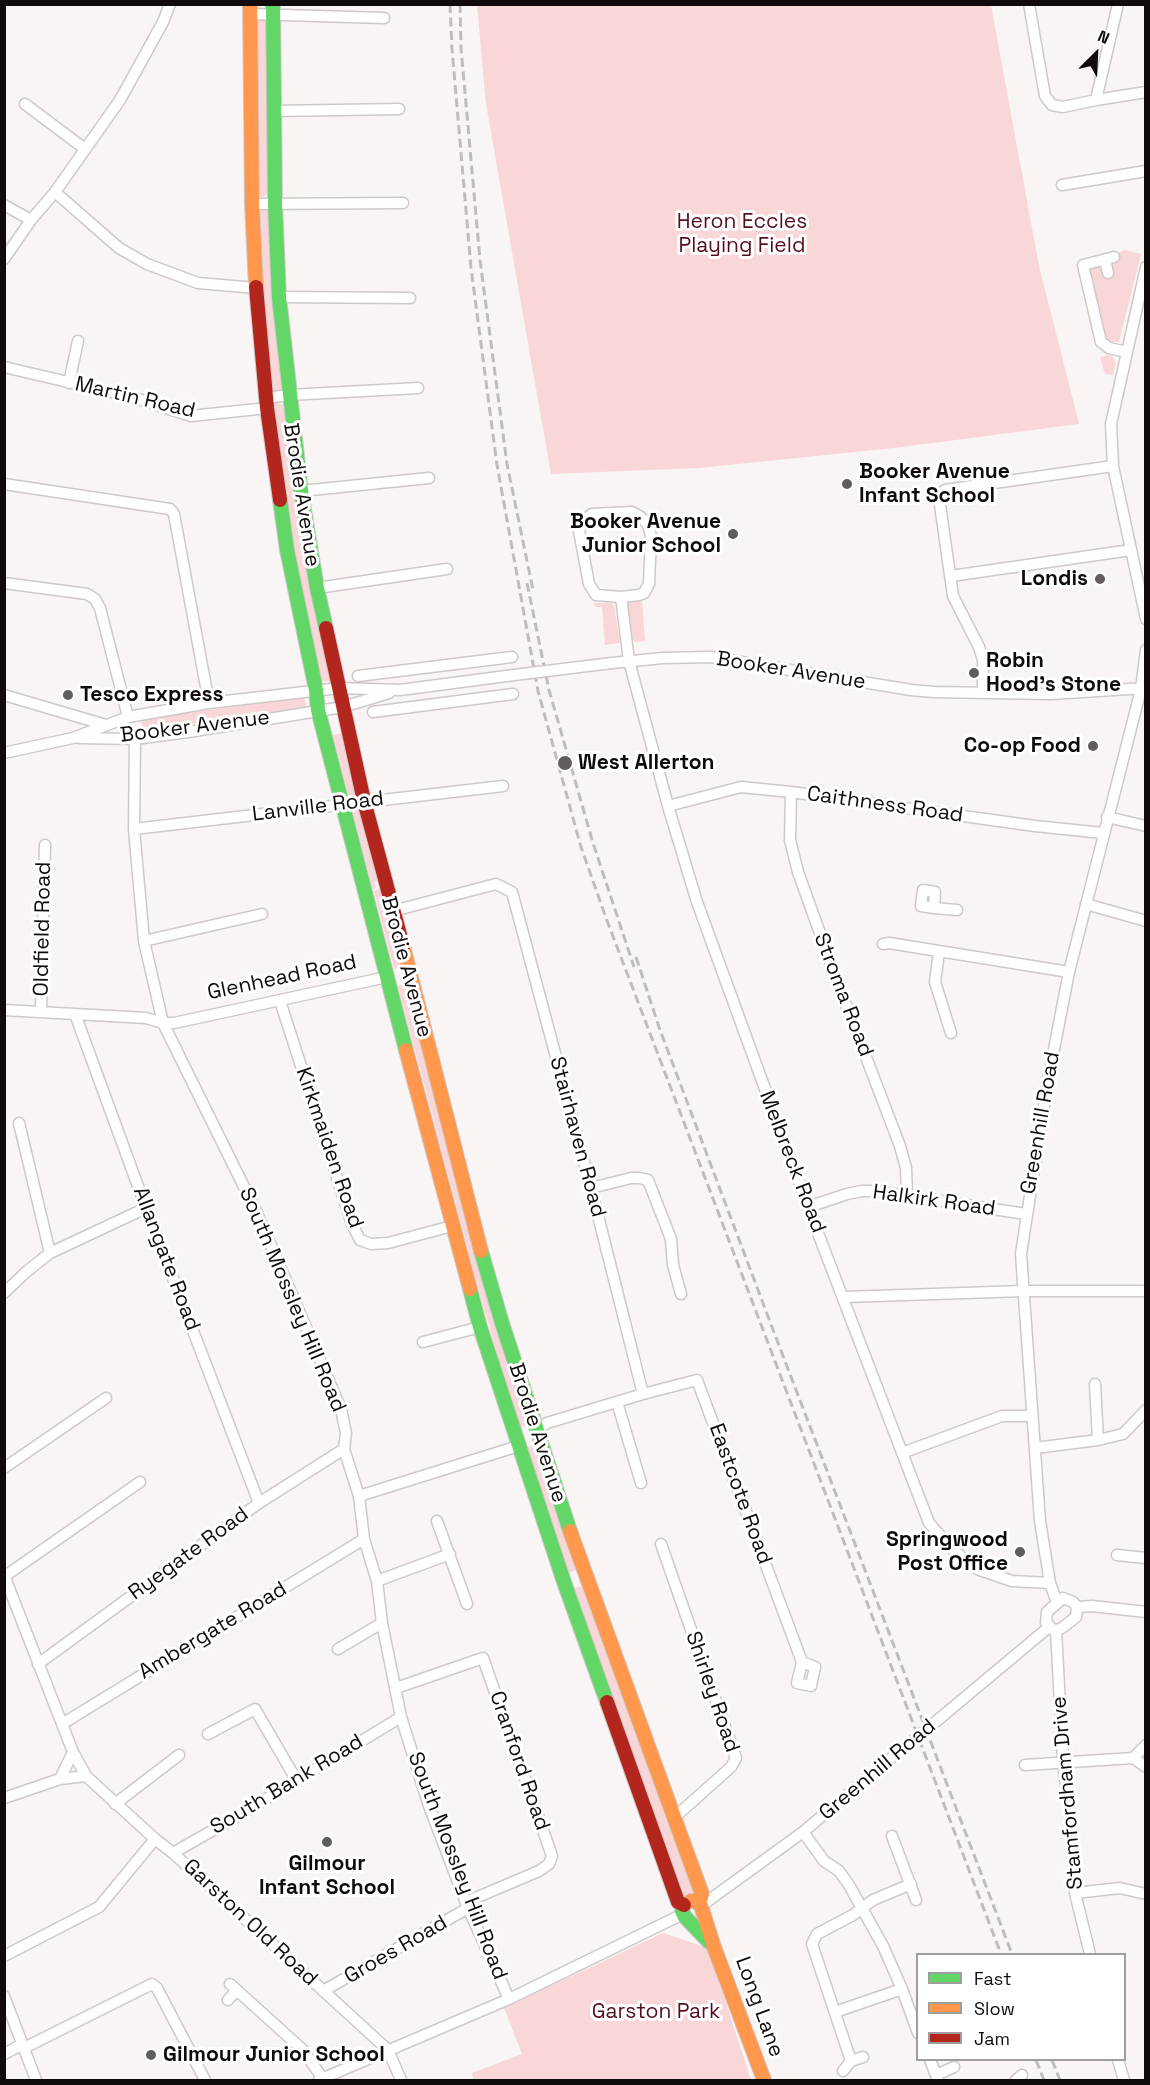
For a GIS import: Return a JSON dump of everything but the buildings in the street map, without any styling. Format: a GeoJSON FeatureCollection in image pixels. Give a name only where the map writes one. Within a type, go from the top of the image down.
{"type":"FeatureCollection","features":[{"type":"Feature","properties":{"kind":"street"},"geometry":{"type":"LineString","coordinates":[[4,259],[56,192],[120,100],[163,22],[170,4]]}},
{"type":"Feature","properties":{"kind":"street"},"geometry":{"type":"LineString","coordinates":[[1029,4],[1045,96],[1052,105],[1063,107],[1146,92]]}},
{"type":"Feature","properties":{"kind":"street"},"geometry":{"type":"LineString","coordinates":[[1096,100],[1118,4]]}},
{"type":"Feature","properties":{"kind":"street"},"geometry":{"type":"LineString","coordinates":[[250,9],[384,18]]}},
{"type":"Feature","properties":{"kind":"street","name":"Brodie Avenue"},"geometry":{"type":"LineString","coordinates":[[250,9],[252,204],[256,288],[266,403],[287,550],[316,690],[318,710],[480,1327],[564,1582],[678,1902],[686,1913]]}},
{"type":"Feature","properties":{"kind":"street","name":"Brodie Avenue"},"geometry":{"type":"LineString","coordinates":[[273,10],[275,203],[279,297],[289,395],[301,491],[317,588],[364,801],[410,971],[473,1224],[502,1323],[585,1575],[702,1894],[701,1907]]}},
{"type":"Feature","properties":{"kind":"street"},"geometry":{"type":"LineString","coordinates":[[24,104],[85,149]]}},
{"type":"Feature","properties":{"kind":"street"},"geometry":{"type":"LineString","coordinates":[[274,111],[399,109]]}},
{"type":"Feature","properties":{"kind":"street"},"geometry":{"type":"LineString","coordinates":[[1062,185],[1146,171]]}},
{"type":"Feature","properties":{"kind":"street"},"geometry":{"type":"LineString","coordinates":[[56,192],[119,248],[147,264],[198,283],[256,288]]}},
{"type":"Feature","properties":{"kind":"street"},"geometry":{"type":"LineString","coordinates":[[252,204],[403,203]]}},
{"type":"Feature","properties":{"kind":"street"},"geometry":{"type":"LineString","coordinates":[[4,205],[32,220]]}},
{"type":"Feature","properties":{"kind":"street"},"geometry":{"type":"LineString","coordinates":[[1108,273],[1110,259],[1083,265],[1104,346],[1126,352]]}},
{"type":"Feature","properties":{"kind":"street"},"geometry":{"type":"LineString","coordinates":[[1146,267],[1111,424],[1113,466],[1146,619]]}},
{"type":"Feature","properties":{"kind":"street"},"geometry":{"type":"LineString","coordinates":[[279,297],[410,298]]}},
{"type":"Feature","properties":{"kind":"street"},"geometry":{"type":"LineString","coordinates":[[69,383],[78,341]]}},
{"type":"Feature","properties":{"kind":"street","name":"Martin Road"},"geometry":{"type":"LineString","coordinates":[[4,367],[132,397],[191,416],[266,403],[289,395],[418,388]]}},
{"type":"Feature","properties":{"kind":"street"},"geometry":{"type":"LineString","coordinates":[[983,693],[983,660],[980,647],[958,610],[953,596],[939,498],[943,491],[1113,466]]}},
{"type":"Feature","properties":{"kind":"street"},"geometry":{"type":"LineString","coordinates":[[301,491],[429,478]]}},
{"type":"Feature","properties":{"kind":"street"},"geometry":{"type":"LineString","coordinates":[[4,484],[170,509],[174,514],[209,703]]}},
{"type":"Feature","properties":{"kind":"street"},"geometry":{"type":"LineString","coordinates":[[632,512],[648,525],[651,536],[649,584],[644,593],[621,597],[596,595],[589,584],[579,534],[580,525],[586,516],[632,512]]}},
{"type":"Feature","properties":{"kind":"street"},"geometry":{"type":"LineString","coordinates":[[951,576],[1131,550]]}},
{"type":"Feature","properties":{"kind":"street"},"geometry":{"type":"LineString","coordinates":[[317,588],[447,569]]}},
{"type":"Feature","properties":{"kind":"street"},"geometry":{"type":"LineString","coordinates":[[4,583],[87,594],[95,599],[100,608],[128,717]]}},
{"type":"Feature","properties":{"kind":"street","name":"Melbreck Road"},"geometry":{"type":"LineString","coordinates":[[621,597],[629,661],[668,806],[697,902],[808,1207],[929,1523],[954,1551],[977,1569],[1012,1581],[1050,1583]]}},
{"type":"Feature","properties":{"kind":"street","name":"Greenhill Road"},"geometry":{"type":"LineString","coordinates":[[1057,1603],[1050,1583],[1041,1521],[1021,1254],[1048,1080],[1069,972],[1103,832],[1143,688],[1146,650]]}},
{"type":"Feature","properties":{"kind":"street"},"geometry":{"type":"LineString","coordinates":[[370,689],[363,675],[512,657]]}},
{"type":"Feature","properties":{"kind":"street","name":"Booker Avenue"},"geometry":{"type":"LineString","coordinates":[[73,738],[135,739],[343,707],[400,690],[671,657],[711,657],[911,690],[1051,694],[1143,688]]}},
{"type":"Feature","properties":{"kind":"street"},"geometry":{"type":"LineString","coordinates":[[435,667],[441,703]]}},
{"type":"Feature","properties":{"kind":"street","name":"Booker Avenue"},"geometry":{"type":"LineString","coordinates":[[73,738],[128,717],[209,703],[339,688],[400,690]]}},
{"type":"Feature","properties":{"kind":"street"},"geometry":{"type":"LineString","coordinates":[[373,712],[513,694]]}},
{"type":"Feature","properties":{"kind":"street"},"geometry":{"type":"LineString","coordinates":[[4,695],[105,725]]}},
{"type":"Feature","properties":{"kind":"street"},"geometry":{"type":"LineString","coordinates":[[4,753],[73,738]]}},
{"type":"Feature","properties":{"kind":"street","name":"South Mossley Hill Road"},"geometry":{"type":"LineString","coordinates":[[135,739],[134,829],[144,941],[163,1023],[257,1213],[341,1409],[346,1433],[344,1449],[359,1496],[364,1539],[376,1581],[401,1717],[429,1806],[467,1905],[509,1999]]}},
{"type":"Feature","properties":{"kind":"street","name":"Lanville Road"},"geometry":{"type":"LineString","coordinates":[[134,829],[503,786]]}},
{"type":"Feature","properties":{"kind":"street","name":"Caithness Road"},"geometry":{"type":"LineString","coordinates":[[668,806],[741,787],[1035,826],[1103,832]]}},
{"type":"Feature","properties":{"kind":"street","name":"Stroma Road"},"geometry":{"type":"LineString","coordinates":[[791,792],[790,840],[798,872],[900,1146],[906,1168],[907,1196]]}},
{"type":"Feature","properties":{"kind":"street"},"geometry":{"type":"LineString","coordinates":[[1107,817],[1146,826]]}},
{"type":"Feature","properties":{"kind":"street","name":"Oldfield Road"},"geometry":{"type":"LineString","coordinates":[[41,1012],[45,845]]}},
{"type":"Feature","properties":{"kind":"street","name":"Stairhaven Road"},"geometry":{"type":"LineString","coordinates":[[393,911],[496,884],[512,892],[643,1394]]}},
{"type":"Feature","properties":{"kind":"street"},"geometry":{"type":"LineString","coordinates":[[1086,904],[1146,921]]}},
{"type":"Feature","properties":{"kind":"street"},"geometry":{"type":"LineString","coordinates":[[934,908],[957,910]]}},
{"type":"Feature","properties":{"kind":"street"},"geometry":{"type":"LineString","coordinates":[[144,941],[262,914]]}},
{"type":"Feature","properties":{"kind":"street"},"geometry":{"type":"LineString","coordinates":[[883,944],[889,943],[1069,972]]}},
{"type":"Feature","properties":{"kind":"street"},"geometry":{"type":"LineString","coordinates":[[939,952],[935,982],[951,1033]]}},
{"type":"Feature","properties":{"kind":"street","name":"Glenhead Road"},"geometry":{"type":"LineString","coordinates":[[4,1010],[146,1018],[163,1023],[174,1023],[410,971]]}},
{"type":"Feature","properties":{"kind":"street","name":"Kirkmaiden Road"},"geometry":{"type":"LineString","coordinates":[[280,1001],[352,1224],[360,1240],[371,1244],[388,1243],[452,1226]]}},
{"type":"Feature","properties":{"kind":"street","name":"Allangate Road"},"geometry":{"type":"LineString","coordinates":[[75,1014],[146,1208],[259,1503]]}},
{"type":"Feature","properties":{"kind":"street"},"geometry":{"type":"LineString","coordinates":[[19,1123],[50,1253]]}},
{"type":"Feature","properties":{"kind":"street"},"geometry":{"type":"LineString","coordinates":[[591,1188],[631,1178],[648,1180],[671,1239],[673,1265],[683,1287]]}},
{"type":"Feature","properties":{"kind":"street","name":"Halkirk Road"},"geometry":{"type":"LineString","coordinates":[[808,1207],[862,1191],[1026,1214]]}},
{"type":"Feature","properties":{"kind":"street"},"geometry":{"type":"LineString","coordinates":[[4,1293],[50,1253],[146,1208]]}},
{"type":"Feature","properties":{"kind":"street"},"geometry":{"type":"LineString","coordinates":[[844,1297],[1146,1291]]}},
{"type":"Feature","properties":{"kind":"street"},"geometry":{"type":"LineString","coordinates":[[423,1342],[480,1327]]}},
{"type":"Feature","properties":{"kind":"street","name":"Eastcote Road"},"geometry":{"type":"LineString","coordinates":[[643,1394],[697,1380],[802,1662]]}},
{"type":"Feature","properties":{"kind":"street"},"geometry":{"type":"LineString","coordinates":[[1095,1384],[1098,1440]]}},
{"type":"Feature","properties":{"kind":"street"},"geometry":{"type":"LineString","coordinates":[[359,1496],[512,1448],[542,1425],[643,1394]]}},
{"type":"Feature","properties":{"kind":"street"},"geometry":{"type":"LineString","coordinates":[[4,1468],[106,1398]]}},
{"type":"Feature","properties":{"kind":"street"},"geometry":{"type":"LineString","coordinates":[[617,1402],[641,1483]]}},
{"type":"Feature","properties":{"kind":"street"},"geometry":{"type":"LineString","coordinates":[[1035,1448],[1098,1440],[1123,1434],[1146,1410]]}},
{"type":"Feature","properties":{"kind":"street"},"geometry":{"type":"LineString","coordinates":[[902,1453],[1002,1416],[1032,1416]]}},
{"type":"Feature","properties":{"kind":"street","name":"Ryegate Road"},"geometry":{"type":"LineString","coordinates":[[38,1664],[259,1503],[344,1449]]}},
{"type":"Feature","properties":{"kind":"street"},"geometry":{"type":"LineString","coordinates":[[5,1576],[140,1482]]}},
{"type":"Feature","properties":{"kind":"street"},"geometry":{"type":"LineString","coordinates":[[437,1521],[467,1604]]}},
{"type":"Feature","properties":{"kind":"street","name":"Ambergate Road"},"geometry":{"type":"LineString","coordinates":[[62,1724],[364,1539]]}},
{"type":"Feature","properties":{"kind":"street","name":"Shirley Road"},"geometry":{"type":"LineString","coordinates":[[661,1544],[736,1758],[731,1767],[675,1817]]}},
{"type":"Feature","properties":{"kind":"street"},"geometry":{"type":"LineString","coordinates":[[376,1581],[450,1554]]}},
{"type":"Feature","properties":{"kind":"street"},"geometry":{"type":"LineString","coordinates":[[1117,1555],[1146,1558]]}},
{"type":"Feature","properties":{"kind":"street"},"geometry":{"type":"LineString","coordinates":[[564,1582],[585,1575]]}},
{"type":"Feature","properties":{"kind":"street","name":"Garston Old Road"},"geometry":{"type":"LineString","coordinates":[[5,1576],[73,1752],[86,1776],[155,1839],[173,1852],[388,2050],[401,2080]]}},
{"type":"Feature","properties":{"kind":"street"},"geometry":{"type":"LineString","coordinates":[[1053,1628],[1046,1622],[1047,1612],[1063,1598],[1068,1599],[1077,1607],[1092,1606],[1146,1612]]}},
{"type":"Feature","properties":{"kind":"street"},"geometry":{"type":"LineString","coordinates":[[4,1612],[15,1605]]}},
{"type":"Feature","properties":{"kind":"street","name":"Greenhill Road"},"geometry":{"type":"LineString","coordinates":[[701,1907],[803,1833],[939,1719],[1053,1628],[1076,1617],[1077,1607]]}},
{"type":"Feature","properties":{"kind":"street"},"geometry":{"type":"LineString","coordinates":[[338,1649],[382,1623]]}},
{"type":"Feature","properties":{"kind":"street","name":"Stamfordham Drive"},"geometry":{"type":"LineString","coordinates":[[1053,1628],[1063,1762],[1071,1822],[1075,1893],[1090,1953]]}},
{"type":"Feature","properties":{"kind":"street","name":"Cranford Road"},"geometry":{"type":"LineString","coordinates":[[396,1688],[483,1658],[552,1856],[549,1864],[539,1871],[467,1905]]}},
{"type":"Feature","properties":{"kind":"street"},"geometry":{"type":"LineString","coordinates":[[208,1734],[255,1709],[297,1781]]}},
{"type":"Feature","properties":{"kind":"street","name":"South Bank Road"},"geometry":{"type":"LineString","coordinates":[[173,1852],[297,1781],[401,1717]]}},
{"type":"Feature","properties":{"kind":"street"},"geometry":{"type":"LineString","coordinates":[[1133,1758],[1146,1744]]}},
{"type":"Feature","properties":{"kind":"street"},"geometry":{"type":"LineString","coordinates":[[60,1779],[73,1752]]}},
{"type":"Feature","properties":{"kind":"street"},"geometry":{"type":"LineString","coordinates":[[115,1804],[179,1755]]}},
{"type":"Feature","properties":{"kind":"street"},"geometry":{"type":"LineString","coordinates":[[1025,1765],[1133,1758],[1146,1767]]}},
{"type":"Feature","properties":{"kind":"street"},"geometry":{"type":"LineString","coordinates":[[4,1798],[60,1779],[86,1776]]}},
{"type":"Feature","properties":{"kind":"street"},"geometry":{"type":"LineString","coordinates":[[803,1833],[824,1861],[839,1871],[862,1908],[884,1946],[916,2028]]}},
{"type":"Feature","properties":{"kind":"street"},"geometry":{"type":"LineString","coordinates":[[892,1836],[916,1900]]}},
{"type":"Feature","properties":{"kind":"street"},"geometry":{"type":"LineString","coordinates":[[4,1956],[99,1907],[155,1839]]}},
{"type":"Feature","properties":{"kind":"street"},"geometry":{"type":"LineString","coordinates":[[851,2061],[812,1944],[817,1934],[873,1900],[911,1884]]}},
{"type":"Feature","properties":{"kind":"street"},"geometry":{"type":"LineString","coordinates":[[1075,1893],[1120,1888],[1146,1894]]}},
{"type":"Feature","properties":{"kind":"street","name":"Groes Road"},"geometry":{"type":"LineString","coordinates":[[323,1991],[467,1905]]}},
{"type":"Feature","properties":{"kind":"street"},"geometry":{"type":"LineString","coordinates":[[228,2000],[234,1987],[303,2050],[321,2080],[509,1999],[686,1913],[697,1920],[701,1907]]}},
{"type":"Feature","properties":{"kind":"street","name":"Long Lane"},"geometry":{"type":"LineString","coordinates":[[701,1907],[764,2080]]}},
{"type":"Feature","properties":{"kind":"street","name":"Long Lane"},"geometry":{"type":"LineString","coordinates":[[686,1913],[714,1947]]}},
{"type":"Feature","properties":{"kind":"street"},"geometry":{"type":"LineString","coordinates":[[4,2054],[152,1984],[157,1988],[205,2080]]}},
{"type":"Feature","properties":{"kind":"street"},"geometry":{"type":"LineString","coordinates":[[834,2012],[902,1989]]}},
{"type":"Feature","properties":{"kind":"street"},"geometry":{"type":"LineString","coordinates":[[4,1996],[36,2080]]}},
{"type":"Feature","properties":{"kind":"street"},"geometry":{"type":"LineString","coordinates":[[843,2071],[851,2061],[863,2057]]}},
{"type":"Feature","properties":{"kind":"street"},"geometry":{"type":"LineString","coordinates":[[930,2061],[937,2078],[954,2067]]}},
{"type":"Feature","properties":{"kind":"street"},"geometry":{"type":"LineString","coordinates":[[1118,2061],[1124,2080]]}},
{"type":"Feature","properties":{"kind":"green space","name":"Heron Eccles Playing Field"},"geometry":{"type":"Polygon","coordinates":[[[477,5],[991,5],[1039,266],[1079,424],[894,448],[699,468],[551,474],[486,104],[477,5]]]}},
{"type":"Feature","properties":{"kind":"green space"},"geometry":{"type":"Polygon","coordinates":[[[260,18],[266,18],[269,192],[264,197],[259,197],[257,22],[260,18]]]}},
{"type":"Feature","properties":{"kind":"green space"},"geometry":{"type":"Polygon","coordinates":[[[263,208],[269,209],[282,390],[274,394],[270,389],[258,212],[263,208]]]}},
{"type":"Feature","properties":{"kind":"green space"},"geometry":{"type":"Polygon","coordinates":[[[1125,250],[1141,254],[1119,342],[1112,342],[1106,338],[1088,274],[1092,267],[1097,266],[1102,269],[1111,266],[1118,260],[1116,253],[1125,250]]]}},
{"type":"Feature","properties":{"kind":"green space"},"geometry":{"type":"Polygon","coordinates":[[[1112,356],[1116,362],[1113,375],[1105,374],[1100,357],[1112,356]]]}},
{"type":"Feature","properties":{"kind":"green space"},"geometry":{"type":"Polygon","coordinates":[[[276,402],[283,405],[332,680],[329,681],[322,681],[319,676],[283,493],[274,404],[276,402]]]}},
{"type":"Feature","properties":{"kind":"green space"},"geometry":{"type":"Polygon","coordinates":[[[642,600],[645,641],[634,642],[626,606],[629,601],[642,600]]]}},
{"type":"Feature","properties":{"kind":"green space"},"geometry":{"type":"Polygon","coordinates":[[[594,603],[614,605],[620,643],[605,645],[602,607],[595,607],[594,603]]]}},
{"type":"Feature","properties":{"kind":"green space"},"geometry":{"type":"Polygon","coordinates":[[[304,697],[307,708],[143,731],[141,719],[304,697]]]}},
{"type":"Feature","properties":{"kind":"green space"},"geometry":{"type":"Polygon","coordinates":[[[345,733],[361,797],[349,797],[333,735],[345,733]]]}},
{"type":"Feature","properties":{"kind":"green space"},"geometry":{"type":"Polygon","coordinates":[[[362,806],[379,880],[374,882],[376,888],[373,889],[352,809],[362,806]]]}},
{"type":"Feature","properties":{"kind":"green space"},"geometry":{"type":"Polygon","coordinates":[[[385,887],[406,966],[394,969],[374,891],[385,887]]]}},
{"type":"Feature","properties":{"kind":"green space"},"geometry":{"type":"Polygon","coordinates":[[[410,983],[530,1424],[518,1428],[398,986],[410,983]]]}},
{"type":"Feature","properties":{"kind":"green space"},"geometry":{"type":"Polygon","coordinates":[[[537,1445],[578,1570],[566,1573],[525,1448],[537,1445]]]}},
{"type":"Feature","properties":{"kind":"green space"},"geometry":{"type":"Polygon","coordinates":[[[584,1585],[698,1892],[683,1898],[572,1589],[584,1585]]]}},
{"type":"Feature","properties":{"kind":"green space","name":"Garston Park"},"geometry":{"type":"Polygon","coordinates":[[[663,1933],[708,1948],[751,2080],[473,2080],[472,2073],[522,2054],[504,2008],[663,1933]]]}},
{"type":"Feature","properties":{"kind":"railway"},"geometry":{"type":"LineString","coordinates":[[450,4],[471,268],[497,465],[538,691],[581,847],[606,918],[1001,1953]]}},
{"type":"Feature","properties":{"kind":"railway"},"geometry":{"type":"LineString","coordinates":[[460,4],[461,48],[480,260],[507,464],[533,590]]}},
{"type":"Feature","properties":{"kind":"railway"},"geometry":{"type":"LineString","coordinates":[[527,583],[549,690],[593,843],[634,967]]}},
{"type":"Feature","properties":{"kind":"railway"},"geometry":{"type":"LineString","coordinates":[[636,957],[660,1030],[775,1335],[1012,1953]]}},
{"type":"Feature","properties":{"kind":"railway"},"geometry":{"type":"LineString","coordinates":[[1036,2061],[1044,2080]]}},
{"type":"Feature","properties":{"kind":"railway"},"geometry":{"type":"LineString","coordinates":[[1052,2061],[1060,2080]]}},
{"type":"Feature","properties":{"kind":"traffic: fast"},"geometry":{"type":"LineString","coordinates":[[273,4],[275,203],[279,297],[301,491],[326,628]]}},
{"type":"Feature","properties":{"kind":"traffic: fast"},"geometry":{"type":"LineString","coordinates":[[280,500],[287,550],[316,690],[318,710],[406,1050]]}},
{"type":"Feature","properties":{"kind":"traffic: fast"},"geometry":{"type":"LineString","coordinates":[[481,1251],[570,1531]]}},
{"type":"Feature","properties":{"kind":"traffic: fast"},"geometry":{"type":"LineString","coordinates":[[470,1289],[480,1327],[564,1582],[607,1702]]}},
{"type":"Feature","properties":{"kind":"traffic: fast"},"geometry":{"type":"LineString","coordinates":[[684,1905],[682,1911],[685,1917],[709,1942]]}},
{"type":"Feature","properties":{"kind":"traffic: slow"},"geometry":{"type":"LineString","coordinates":[[250,4],[252,204],[256,287]]}},
{"type":"Feature","properties":{"kind":"traffic: slow"},"geometry":{"type":"LineString","coordinates":[[403,946],[481,1251]]}},
{"type":"Feature","properties":{"kind":"traffic: slow"},"geometry":{"type":"LineString","coordinates":[[406,1050],[470,1289]]}},
{"type":"Feature","properties":{"kind":"traffic: slow"},"geometry":{"type":"LineString","coordinates":[[570,1531],[702,1894],[699,1903]]}},
{"type":"Feature","properties":{"kind":"traffic: slow"},"geometry":{"type":"LineString","coordinates":[[691,1901],[696,1901],[701,1906],[764,2080]]}},
{"type":"Feature","properties":{"kind":"traffic: jam"},"geometry":{"type":"LineString","coordinates":[[256,287],[267,408],[280,500]]}},
{"type":"Feature","properties":{"kind":"traffic: jam"},"geometry":{"type":"LineString","coordinates":[[326,628],[364,801],[403,946]]}},
{"type":"Feature","properties":{"kind":"traffic: jam"},"geometry":{"type":"LineString","coordinates":[[607,1702],[678,1902],[684,1905]]}},
{"type":"Feature","properties":{"kind":"place","name":"Booker Avenue Infant School"},"geometry":{"type":"Point","coordinates":[847,484]}},
{"type":"Feature","properties":{"kind":"place","name":"Booker Avenue Junior School"},"geometry":{"type":"Point","coordinates":[733,534]}},
{"type":"Feature","properties":{"kind":"place","name":"Londis"},"geometry":{"type":"Point","coordinates":[1100,579]}},
{"type":"Feature","properties":{"kind":"place","name":"Robin Hood's Stone"},"geometry":{"type":"Point","coordinates":[974,673]}},
{"type":"Feature","properties":{"kind":"place","name":"Tesco Express"},"geometry":{"type":"Point","coordinates":[68,695]}},
{"type":"Feature","properties":{"kind":"place","name":"Co-op Food"},"geometry":{"type":"Point","coordinates":[1093,746]}},
{"type":"Feature","properties":{"kind":"place","name":"West Allerton"},"geometry":{"type":"Point","coordinates":[565,763]}},
{"type":"Feature","properties":{"kind":"place","name":"Springwood Post Office"},"geometry":{"type":"Point","coordinates":[1020,1552]}},
{"type":"Feature","properties":{"kind":"place","name":"Gilmour Infant School"},"geometry":{"type":"Point","coordinates":[327,1842]}},
{"type":"Feature","properties":{"kind":"place","name":"Gilmour Junior School"},"geometry":{"type":"Point","coordinates":[151,2055]}}]}
